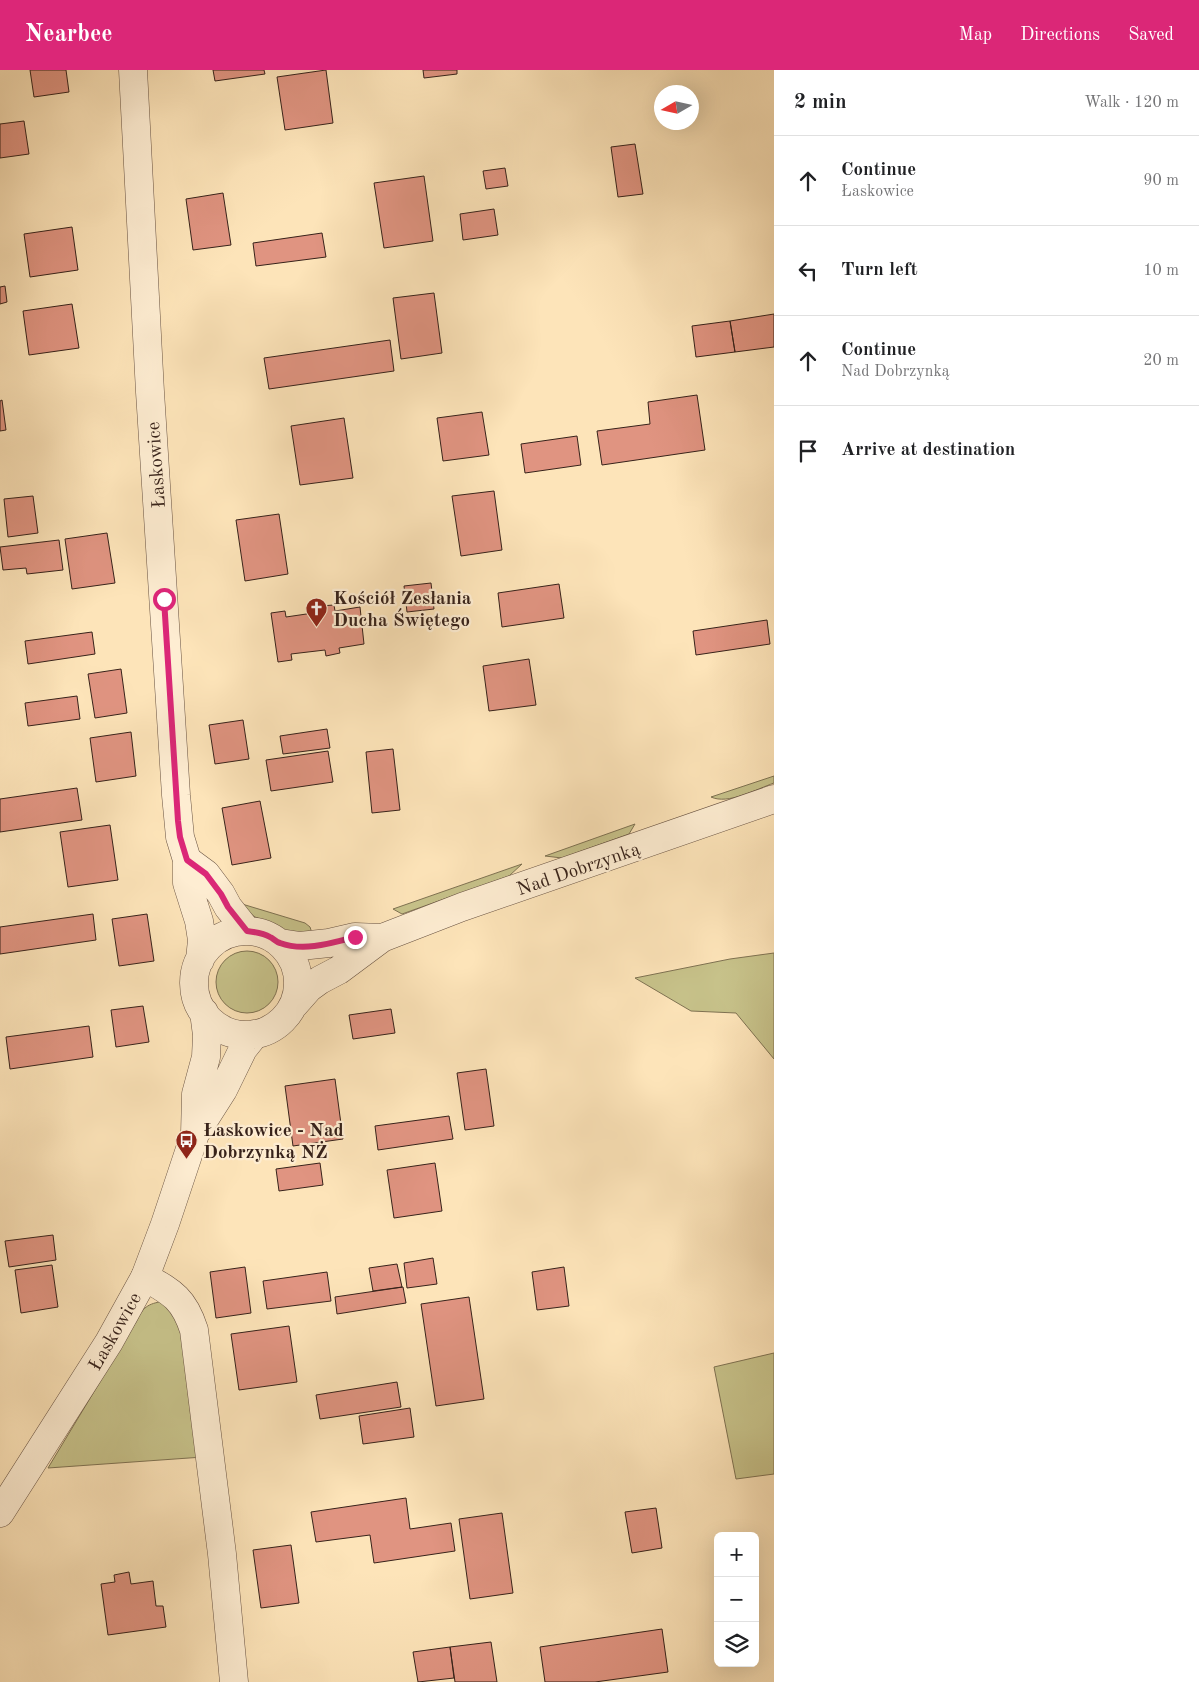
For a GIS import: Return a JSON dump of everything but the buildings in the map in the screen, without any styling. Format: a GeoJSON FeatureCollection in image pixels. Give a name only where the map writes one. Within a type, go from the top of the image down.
{"type":"FeatureCollection","features":[{"type":"Feature","properties":{"kind":"street","name":"Łaskowice"},"geometry":{"type":"LineString","coordinates":[[133,70],[150,392],[176,795],[180,837],[187,860],[186,883],[200,922],[202,940],[200,960]]}},
{"type":"Feature","properties":{"kind":"street","name":"Nad Dobrzynką"},"geometry":{"type":"LineString","coordinates":[[294,1005],[309,988],[339,970],[382,938],[462,907],[774,799]]}},
{"type":"Feature","properties":{"kind":"street"},"geometry":{"type":"LineString","coordinates":[[187,860],[206,874],[247,931]]}},
{"type":"Feature","properties":{"kind":"street"},"geometry":{"type":"LineString","coordinates":[[235,932],[259,932],[280,943],[296,965],[298,979],[298,992],[294,1005],[287,1016],[278,1024],[255,1034],[241,1035],[226,1031],[214,1023],[199,1003],[194,982],[200,960],[206,950],[224,936],[235,932]]}},
{"type":"Feature","properties":{"kind":"street","name":"Nad Dobrzynką"},"geometry":{"type":"LineString","coordinates":[[280,943],[300,946],[329,944],[355,937],[382,938]]}},
{"type":"Feature","properties":{"kind":"street","name":"Łaskowice"},"geometry":{"type":"LineString","coordinates":[[195,1134],[196,1094],[206,1050],[207,1035],[204,1012]]}},
{"type":"Feature","properties":{"kind":"street","name":"Łaskowice"},"geometry":{"type":"LineString","coordinates":[[0,1513],[110,1342],[145,1277],[195,1134],[223,1090],[243,1049],[255,1034]]}},
{"type":"Feature","properties":{"kind":"street"},"geometry":{"type":"LineString","coordinates":[[145,1277],[180,1300],[189,1314],[194,1330],[223,1563],[234,1682]]}},
{"type":"Feature","properties":{"kind":"shaded area"},"geometry":{"type":"Polygon","coordinates":[[[774,776],[774,783],[734,798],[718,799],[711,797],[774,776]]]}},
{"type":"Feature","properties":{"kind":"shaded area"},"geometry":{"type":"Polygon","coordinates":[[[635,824],[629,834],[562,858],[545,856],[635,824]]]}},
{"type":"Feature","properties":{"kind":"shaded area"},"geometry":{"type":"Polygon","coordinates":[[[522,864],[509,876],[402,914],[393,909],[522,864]]]}},
{"type":"Feature","properties":{"kind":"shaded area"},"geometry":{"type":"Polygon","coordinates":[[[242,904],[305,923],[310,927],[313,936],[291,934],[255,917],[242,904]]]}},
{"type":"Feature","properties":{"kind":"shaded area"},"geometry":{"type":"Polygon","coordinates":[[[247,951],[264,956],[269,960],[273,965],[278,982],[273,999],[269,1004],[264,1008],[247,1013],[230,1008],[225,1004],[221,999],[216,982],[221,965],[225,960],[230,956],[247,951]]]}},
{"type":"Feature","properties":{"kind":"shaded area"},"geometry":{"type":"Polygon","coordinates":[[[774,953],[774,1059],[736,1013],[691,1011],[635,978],[730,959],[774,953]]]}},
{"type":"Feature","properties":{"kind":"shaded area"},"geometry":{"type":"Polygon","coordinates":[[[164,1301],[181,1315],[203,1457],[48,1468],[141,1313],[153,1303],[164,1301]]]}},
{"type":"Feature","properties":{"kind":"shaded area"},"geometry":{"type":"Polygon","coordinates":[[[774,1353],[774,1474],[736,1479],[714,1367],[774,1353]]]}},
{"type":"Feature","properties":{"kind":"place","name":"Kościół Zesłania Ducha Świętego"},"geometry":{"type":"Point","coordinates":[317,627]}},
{"type":"Feature","properties":{"kind":"place","name":"Łaskowice - Nad Dobrzynką NŻ"},"geometry":{"type":"Point","coordinates":[187,1159]}},
{"type":"Feature","properties":{"kind":"route"},"geometry":{"type":"LineString","coordinates":[[164,599],[178,821],[180,837],[187,860],[206,874],[247,931],[259,932],[280,943],[300,946],[329,944],[355,937]]}}]}
